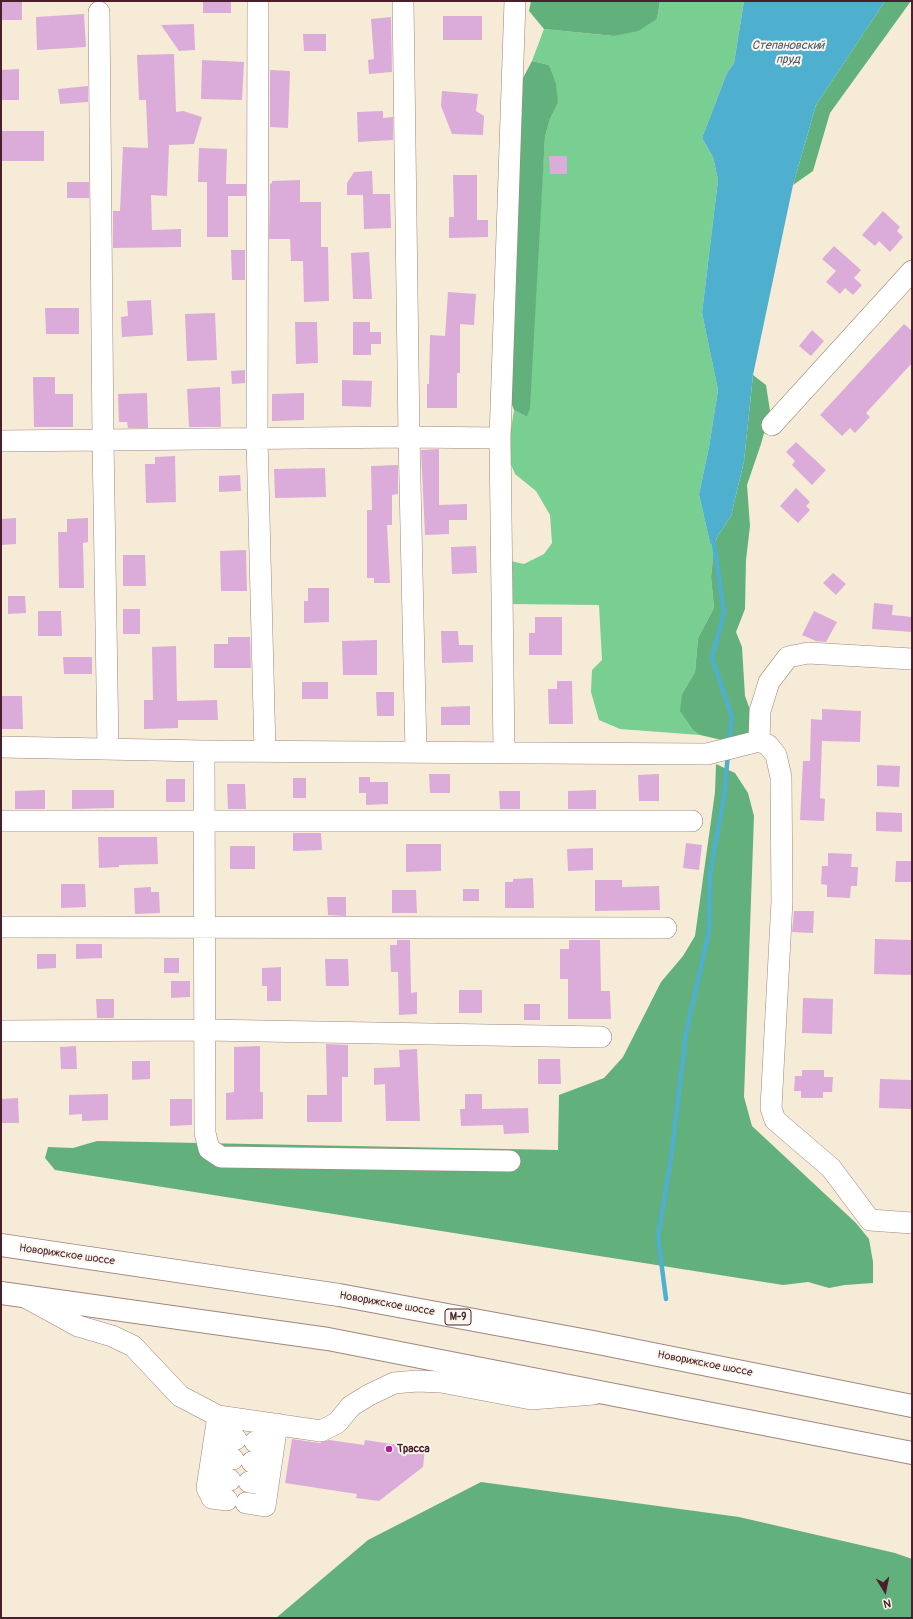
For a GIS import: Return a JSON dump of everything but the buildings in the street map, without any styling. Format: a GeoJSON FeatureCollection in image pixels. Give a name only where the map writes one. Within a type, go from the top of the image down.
{"type":"FeatureCollection","features":[{"type":"Feature","properties":{"kind":"highway","name":"Новорижское шоссе"},"geometry":{"type":"LineString","coordinates":[[1,1245],[339,1295],[593,1342],[912,1406]]}},
{"type":"Feature","properties":{"kind":"highway"},"geometry":{"type":"LineString","coordinates":[[1,1293],[328,1339],[912,1453]]}},
{"type":"Feature","properties":{"kind":"street"},"geometry":{"type":"LineString","coordinates":[[258,1],[257,439],[265,751]]}},
{"type":"Feature","properties":{"kind":"street"},"geometry":{"type":"LineString","coordinates":[[403,1],[409,437],[416,752]]}},
{"type":"Feature","properties":{"kind":"street"},"geometry":{"type":"LineString","coordinates":[[504,752],[500,438],[515,1]]}},
{"type":"Feature","properties":{"kind":"street"},"geometry":{"type":"LineString","coordinates":[[99,12],[103,439],[108,748]]}},
{"type":"Feature","properties":{"kind":"street"},"geometry":{"type":"LineString","coordinates":[[772,425],[912,271]]}},
{"type":"Feature","properties":{"kind":"street"},"geometry":{"type":"LineString","coordinates":[[1,441],[409,437],[500,438]]}},
{"type":"Feature","properties":{"kind":"street"},"geometry":{"type":"LineString","coordinates":[[749,744],[769,682],[788,657],[808,653],[912,659]]}},
{"type":"Feature","properties":{"kind":"street"},"geometry":{"type":"LineString","coordinates":[[1,747],[204,751],[707,754],[749,744],[768,745],[776,755],[781,777],[782,901],[771,1108],[775,1120],[832,1168],[870,1220],[912,1223]]}},
{"type":"Feature","properties":{"kind":"street"},"geometry":{"type":"LineString","coordinates":[[204,751],[205,1133],[209,1149],[222,1157],[510,1161]]}},
{"type":"Feature","properties":{"kind":"street"},"geometry":{"type":"LineString","coordinates":[[1,821],[692,821]]}},
{"type":"Feature","properties":{"kind":"street"},"geometry":{"type":"LineString","coordinates":[[1,927],[666,928]]}},
{"type":"Feature","properties":{"kind":"street"},"geometry":{"type":"LineString","coordinates":[[1,1031],[205,1030],[601,1037]]}},
{"type":"Feature","properties":{"kind":"street"},"geometry":{"type":"LineString","coordinates":[[25,1297],[78,1326],[112,1336],[133,1346],[180,1396],[218,1416],[321,1431],[337,1423],[351,1406],[369,1395],[394,1383],[417,1381],[441,1382],[531,1399],[606,1394]]}},
{"type":"Feature","properties":{"kind":"street"},"geometry":{"type":"LineString","coordinates":[[218,1416],[207,1488],[212,1498],[265,1506],[252,1462],[277,1424]]}},
{"type":"Feature","properties":{"kind":"street"},"geometry":{"type":"LineString","coordinates":[[212,1456],[252,1462]]}},
{"type":"Feature","properties":{"kind":"green space"},"geometry":{"type":"Polygon","coordinates":[[[531,1],[660,1],[657,19],[638,31],[614,36],[544,29],[529,11],[531,1]]]}},
{"type":"Feature","properties":{"kind":"green space"},"geometry":{"type":"Polygon","coordinates":[[[660,1],[744,1],[734,63],[727,73],[702,138],[713,157],[718,180],[702,313],[718,390],[709,447],[699,494],[710,543],[714,548],[711,577],[714,608],[698,638],[695,672],[682,694],[694,731],[700,735],[620,729],[599,720],[591,692],[592,670],[602,660],[599,605],[508,604],[506,560],[524,564],[544,554],[552,543],[550,515],[536,491],[515,474],[507,455],[514,410],[527,417],[545,137],[550,119],[558,103],[549,65],[532,61],[544,29],[614,36],[657,19],[660,1]]]}},
{"type":"Feature","properties":{"kind":"green space"},"geometry":{"type":"Polygon","coordinates":[[[885,1],[911,1],[830,113],[813,171],[793,185],[816,105],[885,1]]]}},
{"type":"Feature","properties":{"kind":"green space"},"geometry":{"type":"Polygon","coordinates":[[[532,61],[549,65],[556,84],[558,103],[550,119],[545,137],[530,408],[527,417],[514,410],[507,392],[523,78],[532,61]]]}},
{"type":"Feature","properties":{"kind":"green space"},"geometry":{"type":"Polygon","coordinates":[[[753,375],[766,385],[770,411],[761,444],[747,485],[750,526],[746,560],[745,609],[736,632],[742,647],[745,696],[753,718],[748,733],[726,741],[700,735],[694,731],[680,711],[682,694],[695,672],[698,638],[714,608],[711,577],[714,548],[717,537],[731,516],[744,461],[753,375]]]}},
{"type":"Feature","properties":{"kind":"green space"},"geometry":{"type":"Polygon","coordinates":[[[716,764],[735,773],[748,793],[754,816],[744,1097],[752,1126],[856,1223],[869,1239],[873,1262],[873,1283],[829,1288],[808,1282],[783,1285],[55,1170],[45,1158],[48,1147],[73,1148],[97,1141],[558,1150],[559,1095],[604,1078],[623,1057],[661,982],[683,956],[695,936],[715,792],[716,764]]]}},
{"type":"Feature","properties":{"kind":"green space"},"geometry":{"type":"Polygon","coordinates":[[[481,1482],[739,1517],[895,1553],[912,1559],[912,1618],[276,1618],[368,1540],[481,1482]]]}},
{"type":"Feature","properties":{"kind":"water","name":"Степановский пруд"},"geometry":{"type":"Polygon","coordinates":[[[744,1],[885,1],[816,105],[793,185],[753,375],[744,461],[731,516],[717,537],[714,548],[710,543],[699,494],[709,447],[718,390],[702,313],[718,180],[713,157],[702,138],[727,73],[734,63],[744,1]]]}},
{"type":"Feature","properties":{"kind":"waterway"},"geometry":{"type":"LineString","coordinates":[[714,543],[724,613],[712,658],[732,717],[729,742]]}},
{"type":"Feature","properties":{"kind":"waterway"},"geometry":{"type":"LineString","coordinates":[[666,1299],[658,1237],[671,1158],[686,1033],[709,931],[710,873],[724,797],[728,754]]}},
{"type":"Feature","properties":{"kind":"place","name":"Трасса"},"geometry":{"type":"Point","coordinates":[389,1449]}}]}
